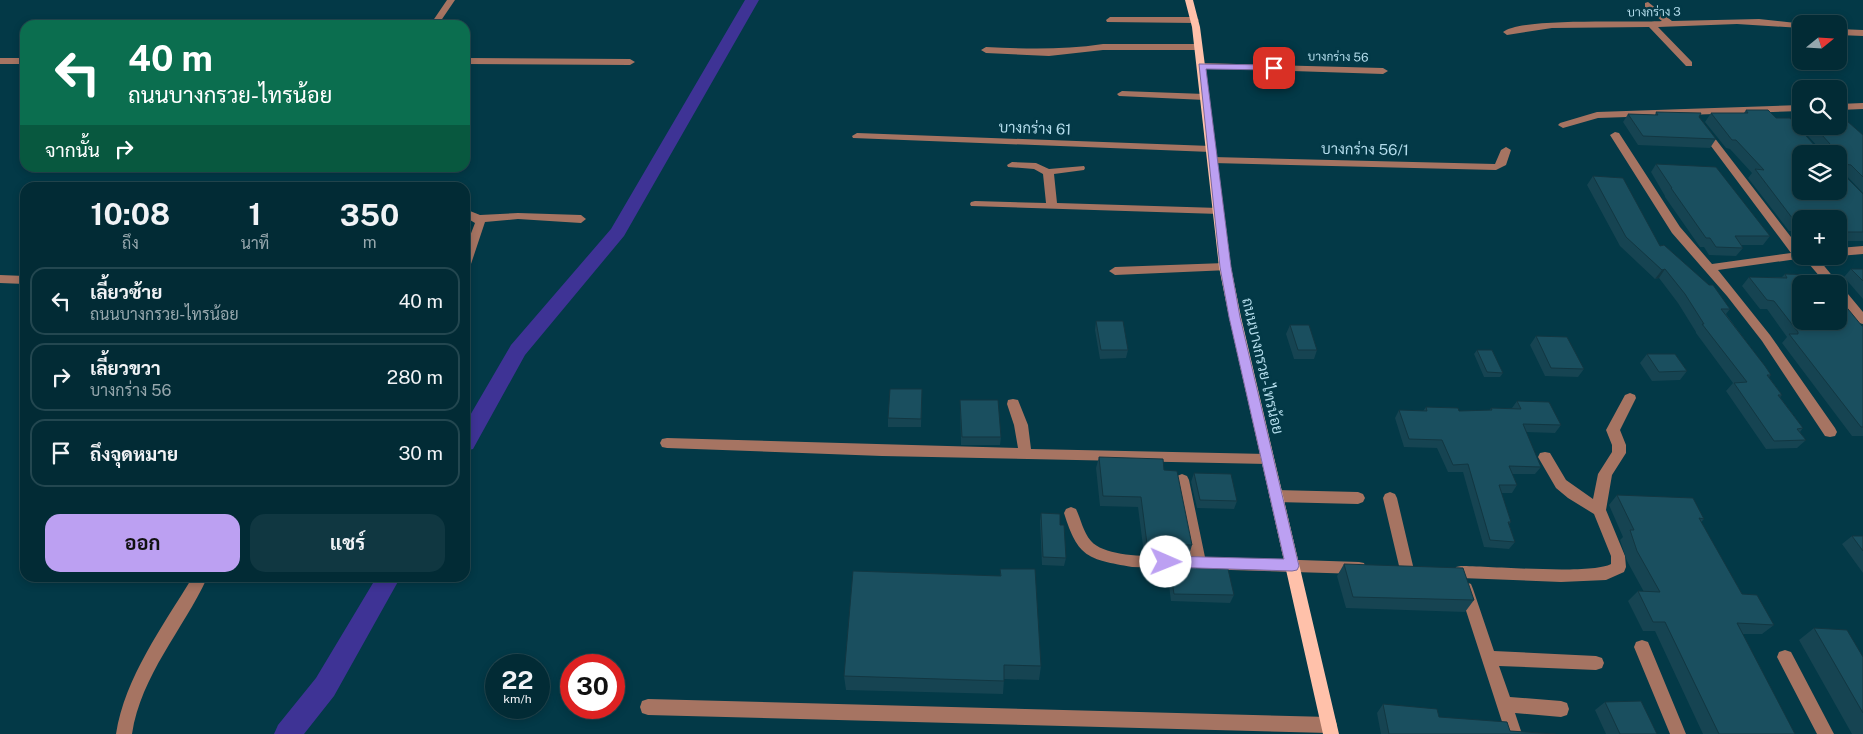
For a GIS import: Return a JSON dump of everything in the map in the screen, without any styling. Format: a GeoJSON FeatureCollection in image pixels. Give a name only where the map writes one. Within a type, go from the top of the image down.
{"type":"FeatureCollection","features":[{"type":"Feature","properties":{"kind":"main road","name":"ถนนบางกรวย-ไทรน้อย"},"geometry":{"type":"LineString","coordinates":[[1189,0],[1195,20],[1202,66],[1204,97],[1225,267],[1267,459],[1330,730]]}},
{"type":"Feature","properties":{"kind":"street"},"geometry":{"type":"LineString","coordinates":[[437,20],[451,0]]}},
{"type":"Feature","properties":{"kind":"street"},"geometry":{"type":"LineString","coordinates":[[1648,5],[1670,24]]}},
{"type":"Feature","properties":{"kind":"street"},"geometry":{"type":"LineString","coordinates":[[1110,20],[1195,20]]}},
{"type":"Feature","properties":{"kind":"street","name":"บางกร่าง 3"},"geometry":{"type":"LineString","coordinates":[[1508,32],[1530,27],[1741,23],[1792,25]]}},
{"type":"Feature","properties":{"kind":"street"},"geometry":{"type":"LineString","coordinates":[[1652,24],[1689,64]]}},
{"type":"Feature","properties":{"kind":"street"},"geometry":{"type":"LineString","coordinates":[[1848,32],[1863,33]]}},
{"type":"Feature","properties":{"kind":"street"},"geometry":{"type":"LineString","coordinates":[[986,50],[1049,53],[1103,47],[1198,47]]}},
{"type":"Feature","properties":{"kind":"street"},"geometry":{"type":"LineString","coordinates":[[0,61],[20,61]]}},
{"type":"Feature","properties":{"kind":"street"},"geometry":{"type":"LineString","coordinates":[[470,61],[630,62]]}},
{"type":"Feature","properties":{"kind":"street","name":"บางกร่าง 56"},"geometry":{"type":"LineString","coordinates":[[1202,66],[1383,70]]}},
{"type":"Feature","properties":{"kind":"street"},"geometry":{"type":"LineString","coordinates":[[1122,94],[1204,97]]}},
{"type":"Feature","properties":{"kind":"street"},"geometry":{"type":"LineString","coordinates":[[1847,107],[1863,106]]}},
{"type":"Feature","properties":{"kind":"street"},"geometry":{"type":"LineString","coordinates":[[1563,126],[1597,115],[1792,108]]}},
{"type":"Feature","properties":{"kind":"street"},"geometry":{"type":"LineString","coordinates":[[1700,124],[1792,242]]}},
{"type":"Feature","properties":{"kind":"street"},"geometry":{"type":"LineString","coordinates":[[1615,135],[1676,230],[1766,338],[1830,432]]}},
{"type":"Feature","properties":{"kind":"street","name":"บางกร่าง 61"},"geometry":{"type":"LineString","coordinates":[[857,136],[1212,154]]}},
{"type":"Feature","properties":{"kind":"street","name":"บางกร่าง 56/1"},"geometry":{"type":"LineString","coordinates":[[1212,154],[1496,166],[1501,165],[1506,150]]}},
{"type":"Feature","properties":{"kind":"street"},"geometry":{"type":"LineString","coordinates":[[1012,165],[1036,166],[1048,172],[1080,168]]}},
{"type":"Feature","properties":{"kind":"street"},"geometry":{"type":"LineString","coordinates":[[1048,172],[1052,186],[1052,206]]}},
{"type":"Feature","properties":{"kind":"street"},"geometry":{"type":"LineString","coordinates":[[975,204],[1219,211]]}},
{"type":"Feature","properties":{"kind":"street"},"geometry":{"type":"LineString","coordinates":[[470,215],[478,219],[518,216],[582,219]]}},
{"type":"Feature","properties":{"kind":"street"},"geometry":{"type":"LineString","coordinates":[[470,251],[479,227],[478,219]]}},
{"type":"Feature","properties":{"kind":"street"},"geometry":{"type":"LineString","coordinates":[[1847,251],[1863,250]]}},
{"type":"Feature","properties":{"kind":"street"},"geometry":{"type":"LineString","coordinates":[[1708,268],[1792,257]]}},
{"type":"Feature","properties":{"kind":"street"},"geometry":{"type":"LineString","coordinates":[[1812,265],[1823,275]]}},
{"type":"Feature","properties":{"kind":"street"},"geometry":{"type":"LineString","coordinates":[[1115,271],[1225,267]]}},
{"type":"Feature","properties":{"kind":"street"},"geometry":{"type":"LineString","coordinates":[[0,278],[20,280]]}},
{"type":"Feature","properties":{"kind":"street"},"geometry":{"type":"LineString","coordinates":[[1847,301],[1863,320]]}},
{"type":"Feature","properties":{"kind":"street"},"geometry":{"type":"LineString","coordinates":[[1514,734],[1490,658],[1454,572],[1561,575],[1606,574],[1614,571],[1618,567],[1618,556],[1599,510],[1605,474],[1619,453],[1619,445],[1613,430],[1630,398]]}},
{"type":"Feature","properties":{"kind":"street"},"geometry":{"type":"LineString","coordinates":[[1013,404],[1020,425],[1025,454]]}},
{"type":"Feature","properties":{"kind":"street"},"geometry":{"type":"LineString","coordinates":[[667,443],[872,451],[1267,459]]}},
{"type":"Feature","properties":{"kind":"street"},"geometry":{"type":"LineString","coordinates":[[1545,457],[1555,478],[1563,488],[1599,510]]}},
{"type":"Feature","properties":{"kind":"street"},"geometry":{"type":"LineString","coordinates":[[1182,480],[1199,562]]}},
{"type":"Feature","properties":{"kind":"street"},"geometry":{"type":"LineString","coordinates":[[1276,496],[1358,498]]}},
{"type":"Feature","properties":{"kind":"street"},"geometry":{"type":"LineString","coordinates":[[1390,498],[1407,570]]}},
{"type":"Feature","properties":{"kind":"street"},"geometry":{"type":"LineString","coordinates":[[1071,513],[1078,536],[1085,546],[1095,553],[1132,561],[1423,571]]}},
{"type":"Feature","properties":{"kind":"street"},"geometry":{"type":"LineString","coordinates":[[124,734],[124,722],[142,680],[198,582]]}},
{"type":"Feature","properties":{"kind":"street"},"geometry":{"type":"LineString","coordinates":[[1642,647],[1678,734]]}},
{"type":"Feature","properties":{"kind":"street"},"geometry":{"type":"LineString","coordinates":[[1785,657],[1826,734]]}},
{"type":"Feature","properties":{"kind":"street"},"geometry":{"type":"LineString","coordinates":[[1490,658],[1596,663]]}},
{"type":"Feature","properties":{"kind":"street"},"geometry":{"type":"LineString","coordinates":[[1505,704],[1560,709]]}},
{"type":"Feature","properties":{"kind":"street"},"geometry":{"type":"LineString","coordinates":[[648,707],[1330,730]]}},
{"type":"Feature","properties":{"kind":"building"},"geometry":{"type":"Polygon","coordinates":[[[1746,110],[1768,110],[1776,118],[1790,118],[1792,120],[1792,135],[1805,135],[1814,145],[1792,145],[1792,200],[1847,200],[1847,178],[1863,194],[1863,232],[1847,232],[1847,210],[1792,210],[1792,218],[1755,169],[1764,170],[1736,140],[1732,140],[1711,113],[1748,113],[1746,110]]]}},
{"type":"Feature","properties":{"kind":"building"},"geometry":{"type":"Polygon","coordinates":[[[1656,112],[1701,113],[1699,117],[1716,139],[1643,136],[1628,114],[1658,115],[1656,112]]]}},
{"type":"Feature","properties":{"kind":"building"},"geometry":{"type":"Polygon","coordinates":[[[1847,121],[1863,135],[1863,177],[1851,165],[1847,164],[1847,145],[1830,145],[1822,135],[1847,135],[1847,121]]]}},
{"type":"Feature","properties":{"kind":"building"},"geometry":{"type":"Polygon","coordinates":[[[1656,164],[1716,167],[1770,236],[1735,236],[1743,248],[1716,247],[1710,238],[1706,238],[1656,164]]]}},
{"type":"Feature","properties":{"kind":"building"},"geometry":{"type":"Polygon","coordinates":[[[1593,176],[1623,178],[1660,246],[1664,245],[1709,285],[1713,285],[1730,309],[1721,309],[1771,375],[1767,375],[1782,395],[1778,395],[1803,428],[1797,429],[1806,440],[1774,441],[1734,383],[1747,382],[1702,324],[1704,324],[1685,294],[1665,269],[1662,270],[1626,237],[1593,176]]]}},
{"type":"Feature","properties":{"kind":"building"},"geometry":{"type":"Polygon","coordinates":[[[1851,269],[1863,269],[1863,281],[1851,269]]]}},
{"type":"Feature","properties":{"kind":"building"},"geometry":{"type":"Polygon","coordinates":[[[1785,274],[1813,275],[1792,275],[1792,324],[1774,301],[1767,300],[1749,277],[1787,278],[1785,274]]]}},
{"type":"Feature","properties":{"kind":"building"},"geometry":{"type":"Polygon","coordinates":[[[1847,308],[1863,326],[1863,427],[1861,427],[1789,334],[1798,334],[1796,330],[1847,330],[1847,308]]]}},
{"type":"Feature","properties":{"kind":"building"},"geometry":{"type":"Polygon","coordinates":[[[1096,321],[1123,321],[1128,350],[1101,350],[1096,321]]]}},
{"type":"Feature","properties":{"kind":"building"},"geometry":{"type":"Polygon","coordinates":[[[1290,325],[1309,325],[1317,350],[1298,350],[1290,325]]]}},
{"type":"Feature","properties":{"kind":"building"},"geometry":{"type":"Polygon","coordinates":[[[1536,336],[1567,337],[1584,369],[1551,368],[1536,336]]]}},
{"type":"Feature","properties":{"kind":"building"},"geometry":{"type":"Polygon","coordinates":[[[1477,350],[1492,350],[1503,373],[1487,372],[1477,350]]]}},
{"type":"Feature","properties":{"kind":"building"},"geometry":{"type":"Polygon","coordinates":[[[1647,354],[1675,354],[1687,371],[1659,372],[1647,354]]]}},
{"type":"Feature","properties":{"kind":"building"},"geometry":{"type":"Polygon","coordinates":[[[890,389],[922,389],[921,419],[888,418],[890,389]]]}},
{"type":"Feature","properties":{"kind":"building"},"geometry":{"type":"Polygon","coordinates":[[[960,400],[998,400],[1001,437],[962,437],[960,400]]]}},
{"type":"Feature","properties":{"kind":"building"},"geometry":{"type":"Polygon","coordinates":[[[1517,401],[1549,402],[1561,425],[1523,424],[1541,467],[1509,466],[1517,485],[1499,485],[1511,522],[1508,522],[1515,542],[1490,540],[1468,464],[1453,465],[1442,440],[1409,439],[1399,410],[1427,411],[1426,407],[1458,408],[1459,411],[1492,410],[1491,408],[1521,409],[1517,401]]]}},
{"type":"Feature","properties":{"kind":"building"},"geometry":{"type":"Polygon","coordinates":[[[1099,457],[1163,459],[1164,470],[1177,471],[1192,545],[1147,544],[1141,497],[1103,496],[1099,457]]]}},
{"type":"Feature","properties":{"kind":"building"},"geometry":{"type":"Polygon","coordinates":[[[1194,473],[1231,474],[1237,501],[1200,500],[1194,473]]]}},
{"type":"Feature","properties":{"kind":"building"},"geometry":{"type":"Polygon","coordinates":[[[1617,495],[1693,498],[1704,519],[1699,518],[1742,594],[1757,595],[1774,625],[1737,623],[1795,734],[1719,734],[1665,622],[1653,622],[1638,591],[1660,592],[1637,551],[1630,530],[1634,530],[1617,495]]]}},
{"type":"Feature","properties":{"kind":"building"},"geometry":{"type":"Polygon","coordinates":[[[1041,513],[1060,514],[1060,525],[1064,525],[1066,558],[1043,557],[1041,513]]]}},
{"type":"Feature","properties":{"kind":"building"},"geometry":{"type":"Polygon","coordinates":[[[1852,536],[1863,536],[1863,551],[1852,536]]]}},
{"type":"Feature","properties":{"kind":"building"},"geometry":{"type":"Polygon","coordinates":[[[1169,562],[1195,563],[1196,568],[1228,569],[1234,595],[1174,594],[1169,562]]]}},
{"type":"Feature","properties":{"kind":"building"},"geometry":{"type":"Polygon","coordinates":[[[1344,564],[1463,568],[1474,600],[1353,597],[1344,564]]]}},
{"type":"Feature","properties":{"kind":"building"},"geometry":{"type":"Polygon","coordinates":[[[1000,569],[1035,569],[1041,666],[1004,665],[1004,681],[844,676],[853,571],[1001,576],[1000,569]]]}},
{"type":"Feature","properties":{"kind":"building"},"geometry":{"type":"Polygon","coordinates":[[[1814,628],[1847,630],[1863,657],[1863,713],[1814,628]]]}},
{"type":"Feature","properties":{"kind":"building"},"geometry":{"type":"Polygon","coordinates":[[[1641,701],[1657,734],[1620,734],[1605,702],[1641,701]]]}},
{"type":"Feature","properties":{"kind":"building"},"geometry":{"type":"Polygon","coordinates":[[[1383,704],[1437,709],[1439,717],[1507,722],[1510,731],[1556,734],[1389,734],[1383,704]]]}},
{"type":"Feature","properties":{"kind":"waterway"},"geometry":{"type":"LineString","coordinates":[[470,434],[518,350],[618,232],[752,0]]}},
{"type":"Feature","properties":{"kind":"waterway"},"geometry":{"type":"LineString","coordinates":[[287,734],[325,687],[386,582]]}},
{"type":"Feature","properties":{"kind":"route"},"geometry":{"type":"LineString","coordinates":[[1166,562],[1292,566],[1225,267],[1224,245],[1204,97],[1202,66],[1274,68]]}}]}
